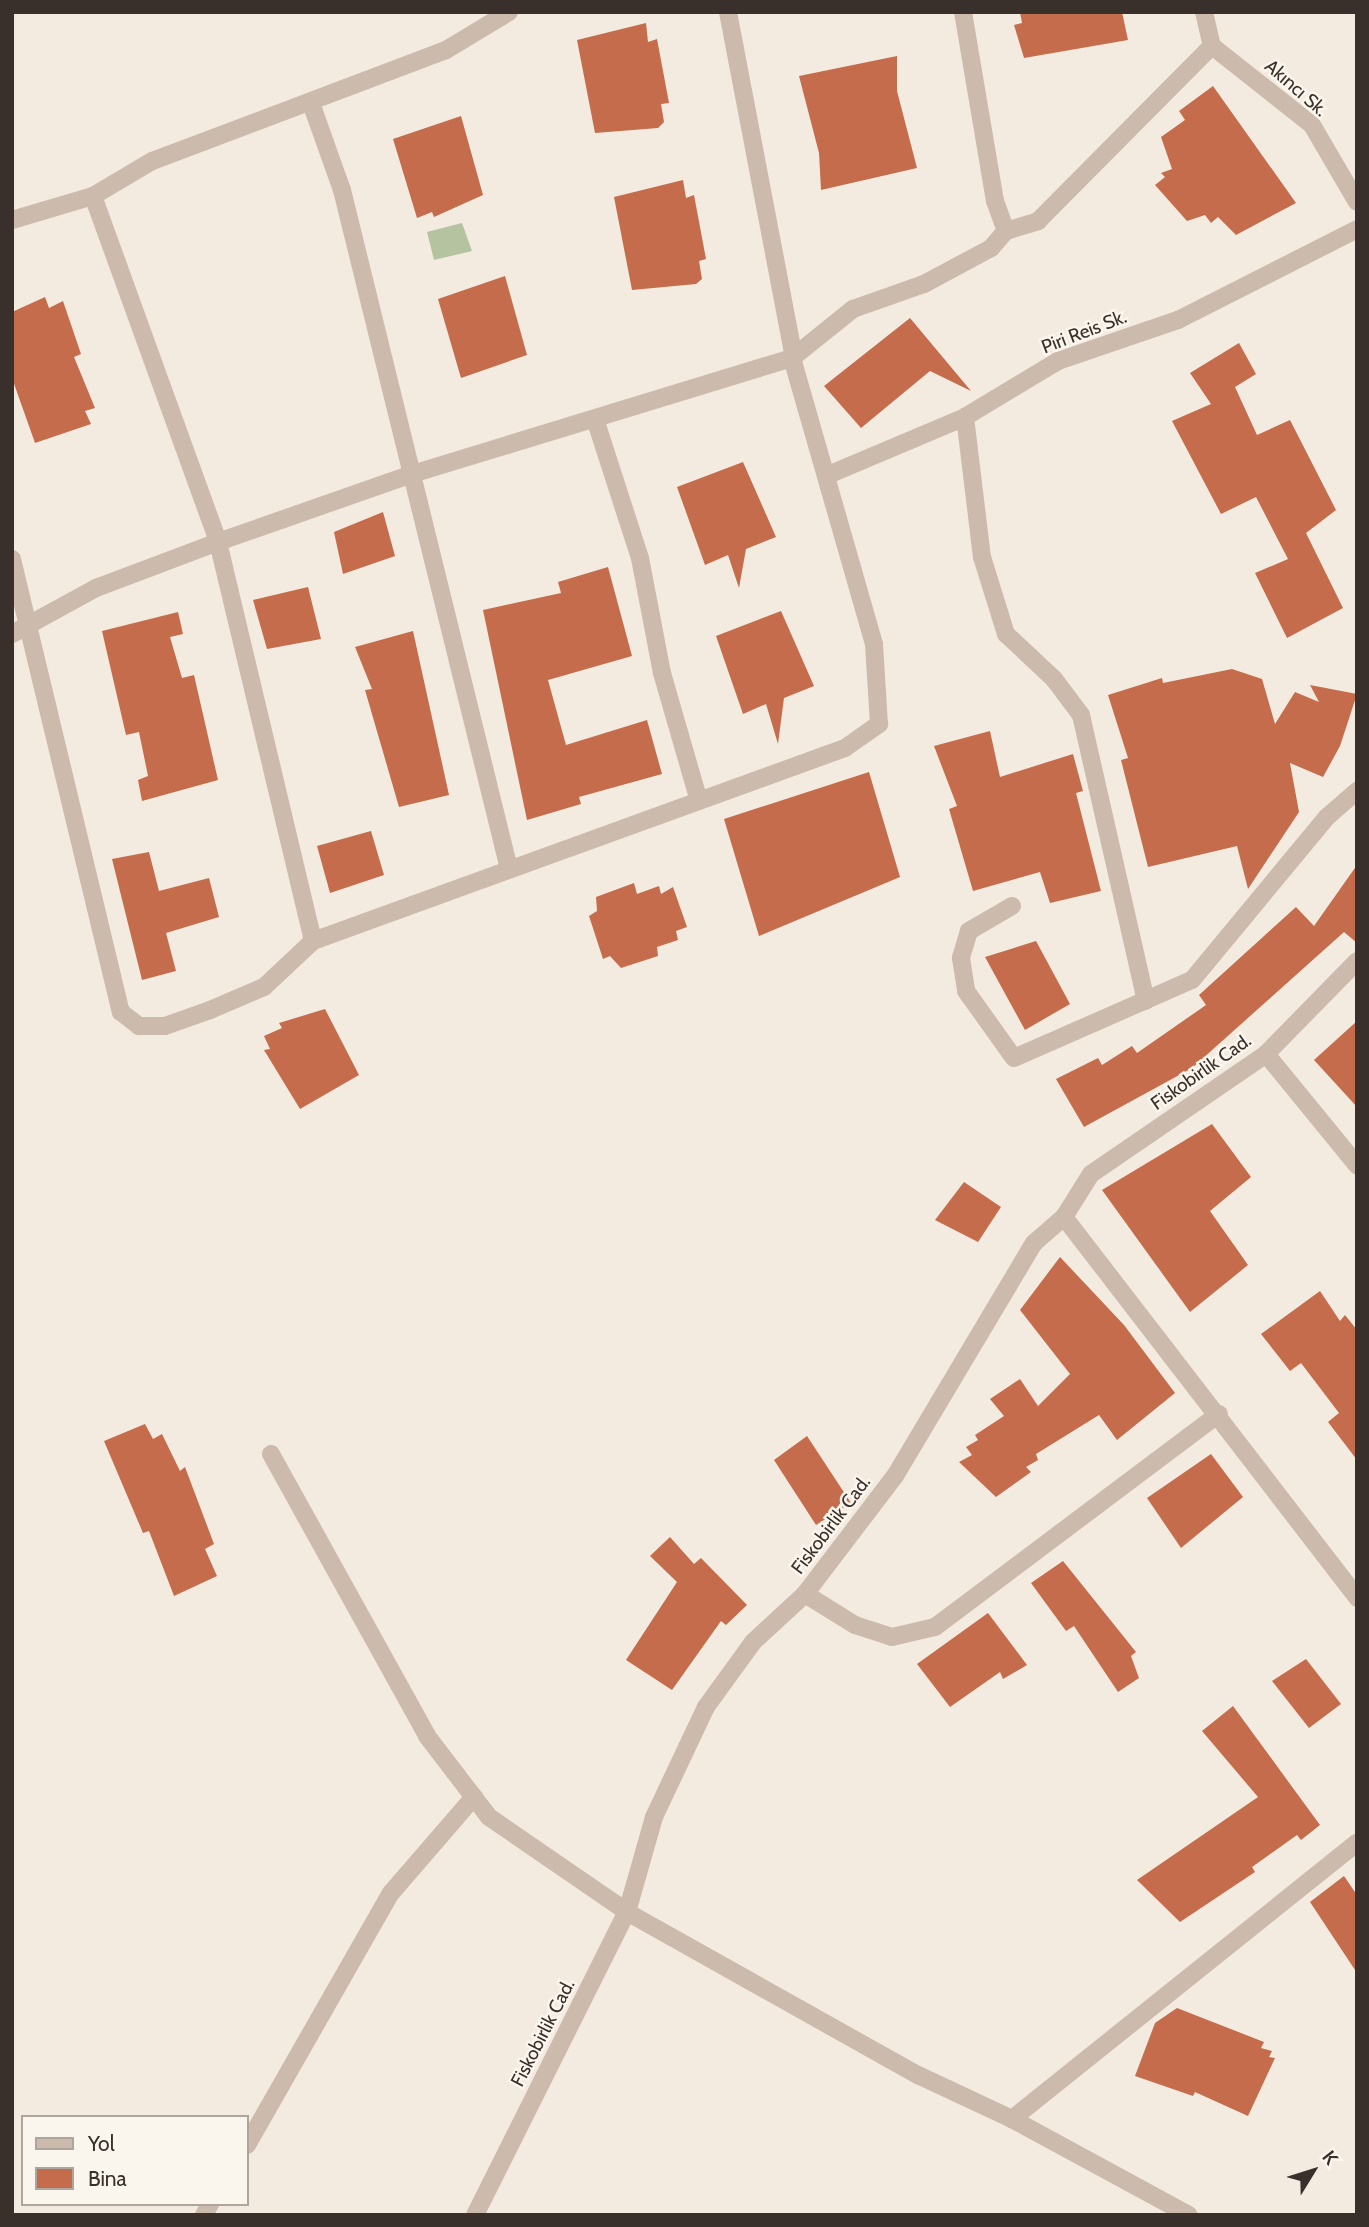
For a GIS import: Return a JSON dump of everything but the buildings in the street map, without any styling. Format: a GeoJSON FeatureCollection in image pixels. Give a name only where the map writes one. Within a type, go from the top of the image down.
{"type":"FeatureCollection","features":[{"type":"Feature","properties":{"kind":"street"},"geometry":{"type":"LineString","coordinates":[[12,220],[93,196],[152,161],[446,50],[509,12]]}},
{"type":"Feature","properties":{"kind":"street"},"geometry":{"type":"LineString","coordinates":[[12,558],[121,1012],[139,1026],[165,1026],[264,987],[313,941],[845,748],[878,724],[874,644],[792,356],[728,12]]}},
{"type":"Feature","properties":{"kind":"street"},"geometry":{"type":"LineString","coordinates":[[963,12],[995,201],[1006,231]]}},
{"type":"Feature","properties":{"kind":"street"},"geometry":{"type":"LineString","coordinates":[[12,634],[96,588],[218,542],[409,475],[596,422],[792,356],[853,309],[924,284],[991,248],[1006,231],[1038,221],[1212,46],[1204,12]]}},
{"type":"Feature","properties":{"kind":"street","name":"Akıncı Sk."},"geometry":{"type":"LineString","coordinates":[[1212,46],[1312,125],[1357,202]]}},
{"type":"Feature","properties":{"kind":"street"},"geometry":{"type":"LineString","coordinates":[[311,103],[342,190],[409,475],[509,869]]}},
{"type":"Feature","properties":{"kind":"street"},"geometry":{"type":"LineString","coordinates":[[93,196],[218,542],[313,941]]}},
{"type":"Feature","properties":{"kind":"street","name":"Piri Reis Sk."},"geometry":{"type":"LineString","coordinates":[[828,475],[965,416],[1058,361],[1178,320],[1357,229]]}},
{"type":"Feature","properties":{"kind":"street"},"geometry":{"type":"LineString","coordinates":[[965,416],[982,557],[1006,634],[1054,679],[1081,715],[1146,1001]]}},
{"type":"Feature","properties":{"kind":"street"},"geometry":{"type":"LineString","coordinates":[[596,422],[640,558],[662,673],[699,801]]}},
{"type":"Feature","properties":{"kind":"street"},"geometry":{"type":"LineString","coordinates":[[1012,905],[969,931],[961,958],[966,991],[1014,1058],[1192,980],[1327,817],[1357,791]]}},
{"type":"Feature","properties":{"kind":"street","name":"Fiskobirlik Cad."},"geometry":{"type":"LineString","coordinates":[[475,2215],[627,1912],[654,1817],[693,1729],[753,1642],[805,1594],[895,1476],[1034,1243],[1064,1217],[1091,1174],[1266,1054],[1357,961]]}},
{"type":"Feature","properties":{"kind":"street"},"geometry":{"type":"LineString","coordinates":[[1266,1054],[1357,1165]]}},
{"type":"Feature","properties":{"kind":"street"},"geometry":{"type":"LineString","coordinates":[[1064,1217],[1219,1413],[1356,1593]]}},
{"type":"Feature","properties":{"kind":"street"},"geometry":{"type":"LineString","coordinates":[[805,1594],[855,1625],[892,1637],[935,1627],[1219,1413]]}},
{"type":"Feature","properties":{"kind":"street"},"geometry":{"type":"LineString","coordinates":[[271,1454],[382,1661],[427,1736],[489,1817],[627,1912],[918,2075],[1013,2119],[1188,2215]]}},
{"type":"Feature","properties":{"kind":"street"},"geometry":{"type":"LineString","coordinates":[[248,2143],[391,1893],[474,1797]]}},
{"type":"Feature","properties":{"kind":"street"},"geometry":{"type":"LineString","coordinates":[[1013,2119],[1357,1843]]}},
{"type":"Feature","properties":{"kind":"green space"},"geometry":{"type":"Polygon","coordinates":[[[462,223],[472,251],[434,260],[427,232],[462,223]]]}}]}
